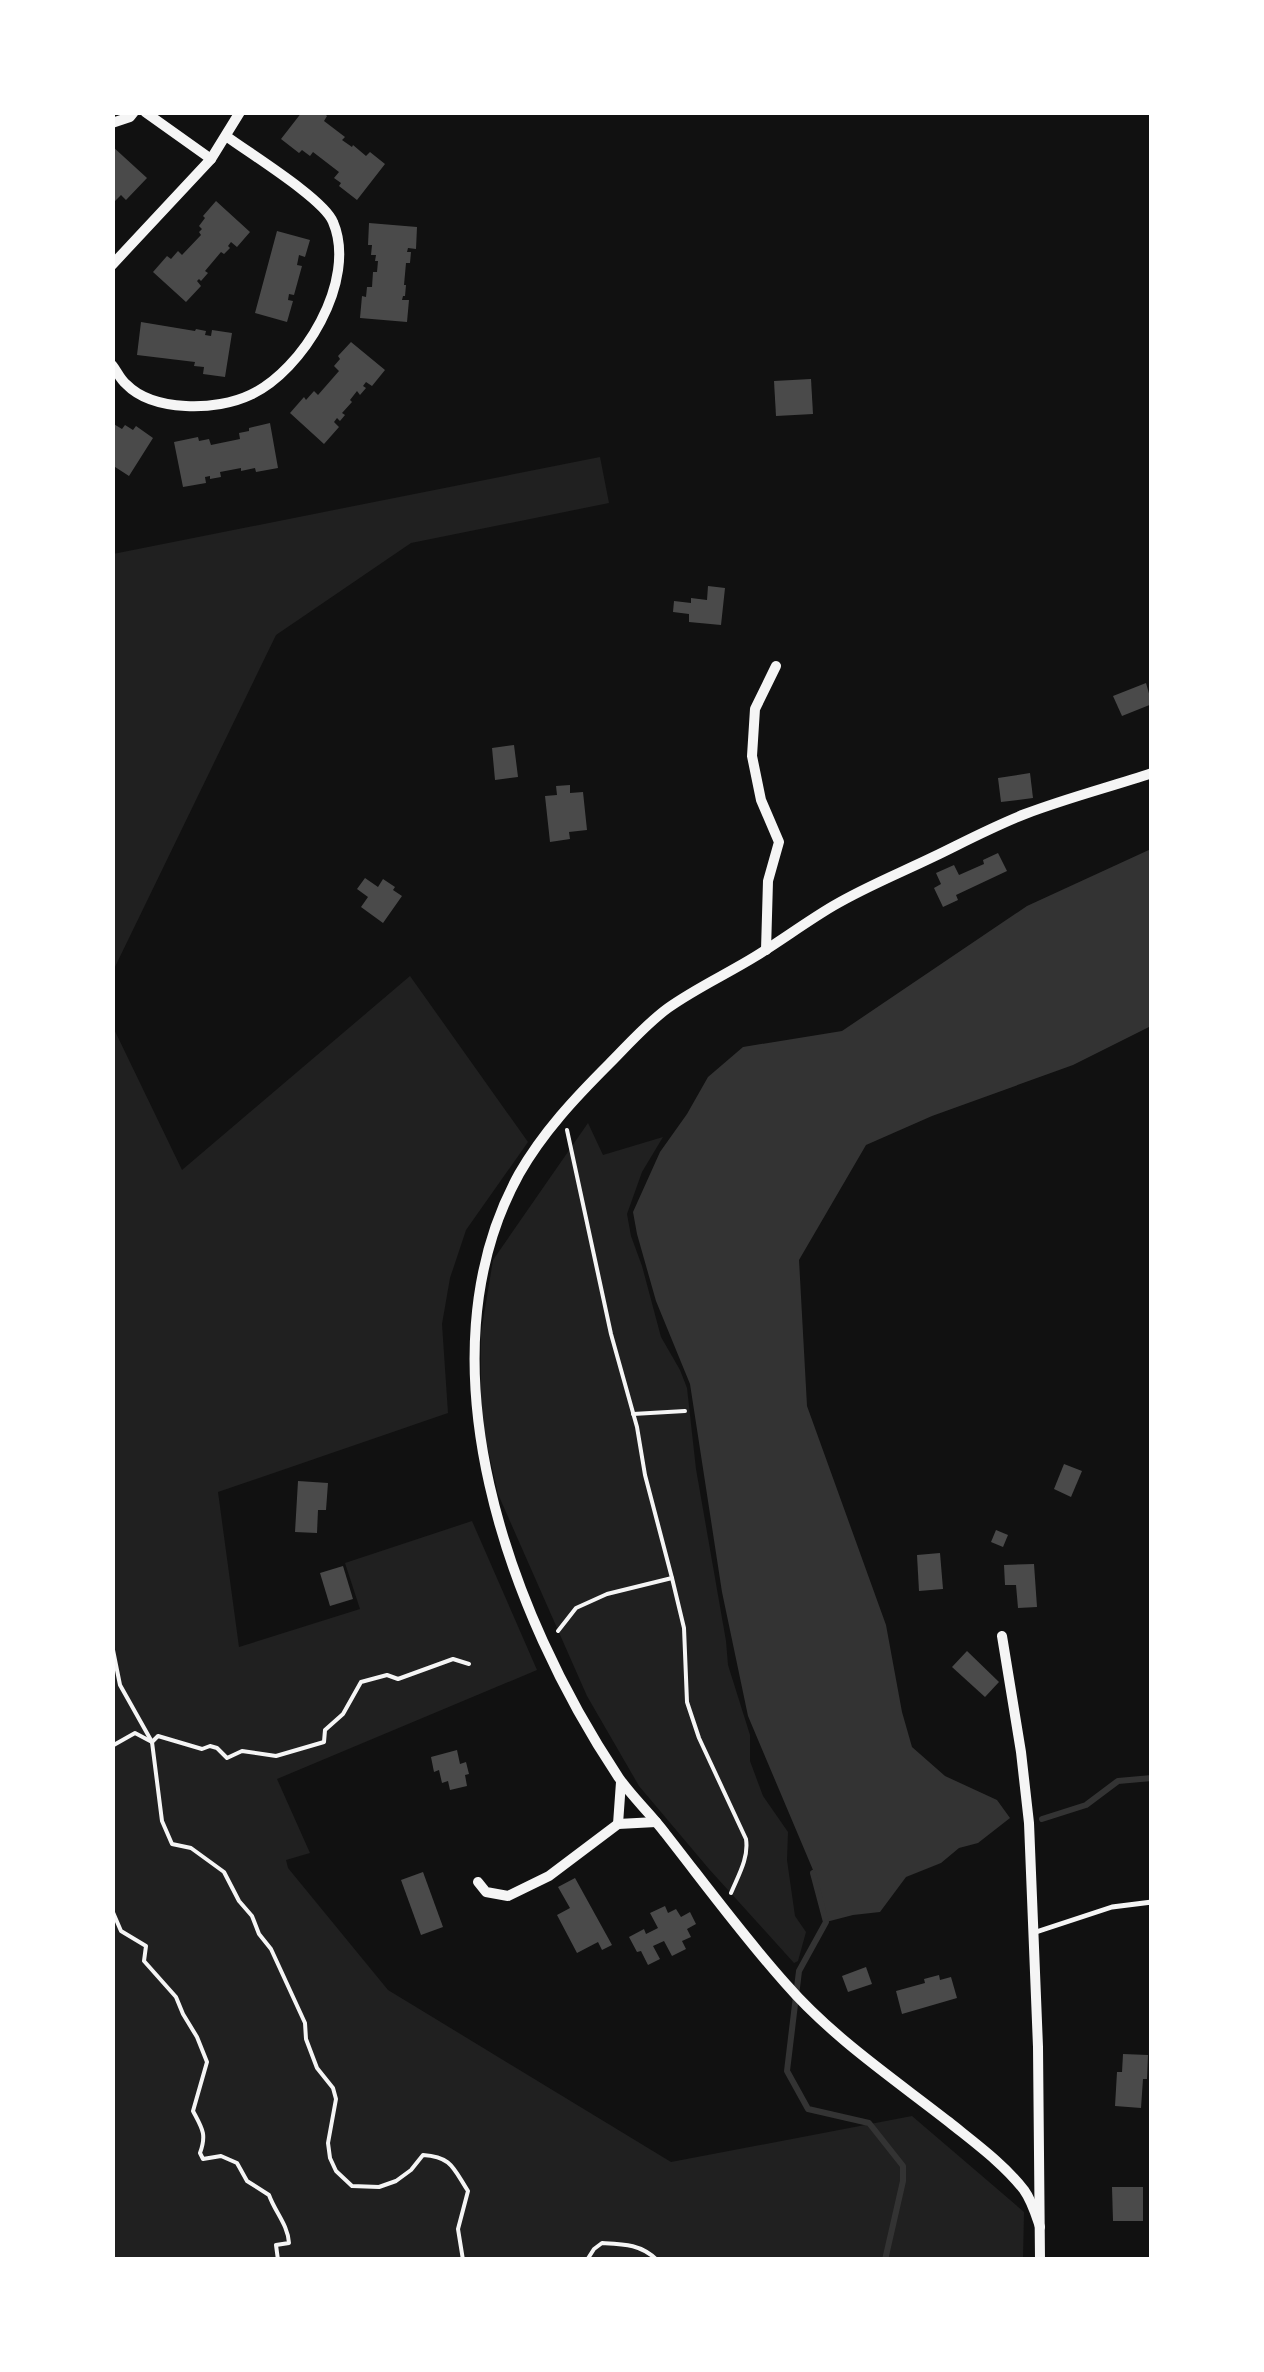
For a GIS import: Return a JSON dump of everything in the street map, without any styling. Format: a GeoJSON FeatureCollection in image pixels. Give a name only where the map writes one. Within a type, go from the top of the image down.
{"type":"FeatureCollection","features":[{"type":"Feature","properties":{"kind":"street"},"geometry":{"type":"LineString","coordinates":[[112,123],[134,112]]}},
{"type":"Feature","properties":{"kind":"street"},"geometry":{"type":"LineString","coordinates":[[145,112],[211,159]]}},
{"type":"Feature","properties":{"kind":"street"},"geometry":{"type":"LineString","coordinates":[[112,265],[211,159],[240,112]]}},
{"type":"Feature","properties":{"kind":"street"},"geometry":{"type":"LineString","coordinates":[[112,365],[126,385],[146,397],[174,404],[227,404],[253,394],[286,369],[321,322],[334,294],[338,267],[334,222],[322,204],[226,136]]}},
{"type":"Feature","properties":{"kind":"street"},"geometry":{"type":"LineString","coordinates":[[766,950],[768,882],[779,842],[761,800],[752,756],[755,708],[776,666]]}},
{"type":"Feature","properties":{"kind":"street"},"geometry":{"type":"LineString","coordinates":[[1040,2228],[1028,2195],[994,2160],[868,2059],[786,1985],[620,1780],[574,1701],[528,1604],[494,1503],[483,1450],[475,1354],[482,1278],[491,1240],[535,1147],[557,1118],[666,1010],[852,895],[993,828],[1057,803],[1152,774]]}},
{"type":"Feature","properties":{"kind":"street"},"geometry":{"type":"LineString","coordinates":[[1002,1636],[1021,1752],[1030,1850],[1038,2047],[1040,2260]]}},
{"type":"Feature","properties":{"kind":"street"},"geometry":{"type":"LineString","coordinates":[[618,1824],[620,1780]]}},
{"type":"Feature","properties":{"kind":"street"},"geometry":{"type":"LineString","coordinates":[[478,1882],[486,1892],[508,1896],[549,1876],[618,1824],[656,1822]]}},
{"type":"Feature","properties":{"kind":"lane"},"geometry":{"type":"LineString","coordinates":[[1034,1932],[1112,1907],[1152,1902]]}},
{"type":"Feature","properties":{"kind":"path"},"geometry":{"type":"LineString","coordinates":[[566,1125],[611,1334],[634,1414],[684,1628],[687,1702],[699,1738],[746,1839],[742,1868],[730,1893]]}},
{"type":"Feature","properties":{"kind":"path"},"geometry":{"type":"LineString","coordinates":[[634,1414],[685,1411]]}},
{"type":"Feature","properties":{"kind":"path"},"geometry":{"type":"LineString","coordinates":[[558,1632],[576,1608],[607,1594],[672,1578]]}},
{"type":"Feature","properties":{"kind":"path"},"geometry":{"type":"LineString","coordinates":[[112,1645],[120,1685],[152,1742],[162,1820],[172,1844],[191,1848],[224,1872],[271,1950],[300,2010],[317,2068],[336,2099],[328,2143],[336,2171],[352,2186],[379,2187],[396,2181],[422,2155],[439,2156],[450,2162],[468,2192],[458,2229],[463,2260]]}},
{"type":"Feature","properties":{"kind":"path"},"geometry":{"type":"LineString","coordinates":[[152,1742],[158,1736],[202,1749],[210,1746],[227,1758],[242,1751],[276,1756],[324,1742],[325,1730],[343,1714],[361,1682],[386,1675],[398,1679],[453,1659],[469,1664]]}},
{"type":"Feature","properties":{"kind":"path"},"geometry":{"type":"LineString","coordinates":[[112,1746],[135,1733],[152,1742]]}},
{"type":"Feature","properties":{"kind":"path"},"geometry":{"type":"LineString","coordinates":[[112,1910],[121,1931],[146,1946],[144,1961],[176,1997],[207,2062],[193,2111],[204,2141],[200,2153],[204,2159],[221,2156],[237,2163],[248,2182],[269,2195],[288,2231],[288,2243],[276,2245],[278,2260]]}},
{"type":"Feature","properties":{"kind":"path"},"geometry":{"type":"LineString","coordinates":[[588,2260],[602,2243],[627,2244],[649,2252],[657,2260]]}},
{"type":"Feature","properties":{"kind":"shaded area"},"geometry":{"type":"Polygon","coordinates":[[[600,457],[609,503],[411,543],[276,635],[113,971],[113,554],[600,457]]]}},
{"type":"Feature","properties":{"kind":"shaded area"},"geometry":{"type":"Polygon","coordinates":[[[1151,849],[1151,1026],[1073,1065],[932,1116],[866,1145],[799,1260],[807,1406],[886,1625],[912,1747],[945,1776],[997,1800],[1010,1818],[978,1843],[959,1848],[941,1863],[906,1877],[880,1912],[826,1922],[813,1870],[748,1716],[722,1592],[690,1384],[656,1301],[633,1212],[660,1152],[708,1077],[743,1047],[842,1031],[1027,906],[1151,849]]]}},
{"type":"Feature","properties":{"kind":"shaded area"},"geometry":{"type":"Polygon","coordinates":[[[410,976],[528,1142],[466,1230],[450,1278],[442,1324],[448,1413],[218,1492],[239,1647],[360,1609],[345,1563],[472,1521],[537,1670],[277,1779],[310,1853],[286,1860],[288,1868],[388,1990],[671,2162],[912,2116],[1024,2212],[1023,2259],[113,2259],[112,1025],[182,1170],[410,976]]]}},
{"type":"Feature","properties":{"kind":"shaded area"},"geometry":{"type":"Polygon","coordinates":[[[588,1123],[603,1155],[663,1137],[642,1172],[627,1214],[661,1337],[687,1388],[728,1665],[750,1735],[750,1761],[763,1796],[788,1832],[787,1860],[795,1916],[806,1932],[798,1961],[794,1963],[639,1786],[587,1696],[498,1494],[481,1418],[481,1333],[493,1260],[588,1123]]]}},
{"type":"Feature","properties":{"kind":"building"},"geometry":{"type":"Polygon","coordinates":[[[302,112],[323,112],[327,116],[324,121],[345,137],[342,140],[366,156],[370,152],[385,164],[357,200],[339,186],[341,183],[334,178],[339,172],[313,152],[310,156],[302,150],[299,153],[281,139],[302,112]]]}},
{"type":"Feature","properties":{"kind":"building"},"geometry":{"type":"Polygon","coordinates":[[[112,146],[147,178],[126,200],[121,195],[112,204],[112,146]]]}},
{"type":"Feature","properties":{"kind":"building"},"geometry":{"type":"Polygon","coordinates":[[[216,201],[250,232],[237,247],[231,242],[224,254],[221,252],[205,271],[208,273],[197,281],[201,286],[186,302],[153,272],[167,256],[171,259],[178,251],[182,255],[201,235],[203,216],[216,201]]]}},
{"type":"Feature","properties":{"kind":"building"},"geometry":{"type":"Polygon","coordinates":[[[369,223],[417,227],[416,249],[408,248],[407,252],[411,252],[410,263],[406,263],[402,300],[409,300],[407,322],[360,318],[362,296],[366,297],[367,287],[372,287],[373,272],[377,272],[376,255],[371,255],[372,245],[368,245],[369,223]]]}},
{"type":"Feature","properties":{"kind":"building"},"geometry":{"type":"Polygon","coordinates":[[[277,231],[310,240],[305,257],[299,255],[297,265],[302,266],[294,295],[289,294],[288,300],[293,301],[287,322],[255,313],[277,231]]]}},
{"type":"Feature","properties":{"kind":"building"},"geometry":{"type":"Polygon","coordinates":[[[141,322],[206,331],[205,335],[211,336],[212,330],[232,333],[225,377],[203,374],[204,367],[194,366],[195,362],[137,355],[141,322]]]}},
{"type":"Feature","properties":{"kind":"building"},"geometry":{"type":"Polygon","coordinates":[[[351,342],[385,370],[372,386],[366,382],[360,395],[357,391],[342,413],[345,415],[334,422],[339,427],[324,444],[290,413],[304,397],[306,400],[314,391],[318,395],[339,371],[334,366],[338,356],[351,342]]]}},
{"type":"Feature","properties":{"kind":"building"},"geometry":{"type":"Polygon","coordinates":[[[811,379],[813,414],[776,416],[774,381],[811,379]]]}},
{"type":"Feature","properties":{"kind":"building"},"geometry":{"type":"Polygon","coordinates":[[[112,423],[122,429],[125,425],[133,430],[136,426],[153,438],[129,476],[112,465],[112,423]]]}},
{"type":"Feature","properties":{"kind":"building"},"geometry":{"type":"Polygon","coordinates":[[[270,423],[278,468],[220,472],[221,477],[205,477],[206,483],[183,487],[174,442],[198,437],[199,441],[209,439],[211,445],[240,439],[239,433],[270,423]]]}},
{"type":"Feature","properties":{"kind":"building"},"geometry":{"type":"Polygon","coordinates":[[[708,586],[725,588],[721,625],[689,622],[689,614],[673,612],[674,601],[707,600],[708,586]]]}},
{"type":"Feature","properties":{"kind":"building"},"geometry":{"type":"Polygon","coordinates":[[[1146,683],[1152,704],[1122,716],[1113,696],[1146,683]]]}},
{"type":"Feature","properties":{"kind":"building"},"geometry":{"type":"Polygon","coordinates":[[[514,745],[518,777],[495,780],[492,748],[514,745]]]}},
{"type":"Feature","properties":{"kind":"building"},"geometry":{"type":"Polygon","coordinates":[[[1030,773],[1033,798],[1001,802],[998,778],[1030,773]]]}},
{"type":"Feature","properties":{"kind":"building"},"geometry":{"type":"Polygon","coordinates":[[[570,785],[570,793],[583,792],[587,830],[569,832],[570,839],[550,842],[545,796],[557,795],[556,786],[570,785]]]}},
{"type":"Feature","properties":{"kind":"building"},"geometry":{"type":"Polygon","coordinates":[[[998,853],[1007,871],[956,895],[958,900],[943,907],[934,888],[941,884],[936,873],[954,865],[959,875],[998,853]]]}},
{"type":"Feature","properties":{"kind":"building"},"geometry":{"type":"Polygon","coordinates":[[[365,878],[378,887],[383,879],[402,896],[383,923],[361,907],[368,897],[357,889],[365,878]]]}},
{"type":"Feature","properties":{"kind":"building"},"geometry":{"type":"Polygon","coordinates":[[[1064,1464],[1082,1471],[1071,1497],[1054,1489],[1064,1464]]]}},
{"type":"Feature","properties":{"kind":"building"},"geometry":{"type":"Polygon","coordinates":[[[298,1481],[328,1483],[326,1510],[318,1510],[317,1533],[295,1532],[298,1481]]]}},
{"type":"Feature","properties":{"kind":"building"},"geometry":{"type":"Polygon","coordinates":[[[996,1530],[1008,1535],[1003,1547],[991,1542],[996,1530]]]}},
{"type":"Feature","properties":{"kind":"building"},"geometry":{"type":"Polygon","coordinates":[[[940,1553],[943,1589],[919,1591],[917,1555],[940,1553]]]}},
{"type":"Feature","properties":{"kind":"building"},"geometry":{"type":"Polygon","coordinates":[[[1034,1564],[1037,1607],[1018,1608],[1016,1585],[1005,1585],[1004,1565],[1034,1564]]]}},
{"type":"Feature","properties":{"kind":"building"},"geometry":{"type":"Polygon","coordinates":[[[343,1566],[353,1599],[330,1606],[320,1573],[343,1566]]]}},
{"type":"Feature","properties":{"kind":"building"},"geometry":{"type":"Polygon","coordinates":[[[967,1651],[999,1682],[985,1697],[952,1667],[967,1651]]]}},
{"type":"Feature","properties":{"kind":"building"},"geometry":{"type":"Polygon","coordinates":[[[457,1750],[460,1764],[466,1762],[467,1786],[450,1790],[448,1781],[442,1783],[439,1770],[434,1772],[431,1757],[457,1750]]]}},
{"type":"Feature","properties":{"kind":"building"},"geometry":{"type":"Polygon","coordinates":[[[423,1872],[443,1927],[421,1935],[401,1880],[423,1872]]]}},
{"type":"Feature","properties":{"kind":"building"},"geometry":{"type":"Polygon","coordinates":[[[575,1878],[612,1945],[602,1950],[598,1942],[577,1953],[557,1915],[570,1908],[558,1887],[575,1878]]]}},
{"type":"Feature","properties":{"kind":"building"},"geometry":{"type":"Polygon","coordinates":[[[665,1906],[668,1913],[676,1909],[681,1917],[690,1912],[696,1924],[687,1929],[691,1937],[682,1941],[686,1949],[672,1956],[664,1941],[653,1946],[660,1959],[648,1965],[629,1937],[644,1929],[646,1934],[658,1928],[650,1913],[665,1906]]]}},
{"type":"Feature","properties":{"kind":"building"},"geometry":{"type":"Polygon","coordinates":[[[866,1967],[872,1984],[848,1992],[842,1976],[866,1967]]]}},
{"type":"Feature","properties":{"kind":"building"},"geometry":{"type":"Polygon","coordinates":[[[939,1975],[940,1980],[951,1977],[957,1998],[902,2014],[896,1991],[939,1975]]]}},
{"type":"Feature","properties":{"kind":"building"},"geometry":{"type":"Polygon","coordinates":[[[1123,2054],[1148,2055],[1141,2108],[1115,2106],[1117,2072],[1122,2072],[1123,2054]]]}},
{"type":"Feature","properties":{"kind":"building"},"geometry":{"type":"Polygon","coordinates":[[[1112,2187],[1143,2187],[1143,2221],[1113,2221],[1112,2187]]]}},
{"type":"Feature","properties":{"kind":"waterway"},"geometry":{"type":"LineString","coordinates":[[1042,1819],[1086,1805],[1118,1781],[1152,1778]]}},
{"type":"Feature","properties":{"kind":"waterway"},"geometry":{"type":"LineString","coordinates":[[813,1873],[826,1922],[799,1971],[787,2071],[808,2109],[869,2123],[903,2166],[885,2260]]}}]}
